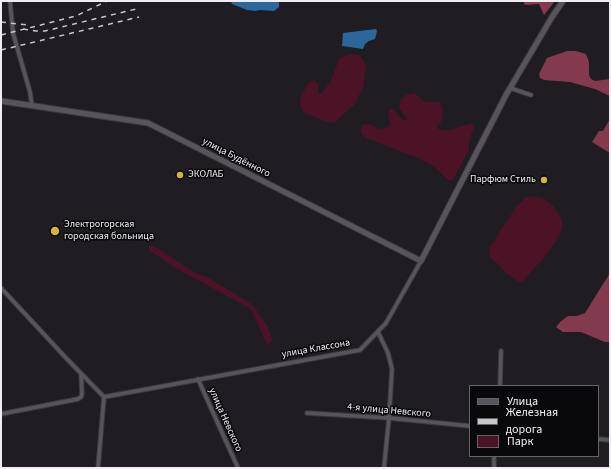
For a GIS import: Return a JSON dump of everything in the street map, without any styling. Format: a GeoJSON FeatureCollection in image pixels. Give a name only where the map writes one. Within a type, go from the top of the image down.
{"type":"FeatureCollection","features":[{"type":"Feature","properties":{"kind":"street"},"geometry":{"type":"LineString","coordinates":[[10,1],[13,33],[30,92],[32,106]]}},
{"type":"Feature","properties":{"kind":"street","name":"улица Классона"},"geometry":{"type":"LineString","coordinates":[[104,397],[360,350],[386,323],[421,261],[510,88],[552,16],[563,1]]}},
{"type":"Feature","properties":{"kind":"street"},"geometry":{"type":"LineString","coordinates":[[510,88],[531,95]]}},
{"type":"Feature","properties":{"kind":"street","name":"улица Будённого"},"geometry":{"type":"LineString","coordinates":[[1,102],[148,123],[421,261]]}},
{"type":"Feature","properties":{"kind":"street"},"geometry":{"type":"LineString","coordinates":[[1,288],[104,397],[98,468]]}},
{"type":"Feature","properties":{"kind":"street"},"geometry":{"type":"LineString","coordinates":[[378,332],[388,353],[392,369],[384,468]]}},
{"type":"Feature","properties":{"kind":"street"},"geometry":{"type":"LineString","coordinates":[[500,385],[502,351]]}},
{"type":"Feature","properties":{"kind":"street"},"geometry":{"type":"LineString","coordinates":[[1,414],[78,399],[82,394],[81,374]]}},
{"type":"Feature","properties":{"kind":"street","name":"улица Невского"},"geometry":{"type":"LineString","coordinates":[[198,379],[238,468]]}},
{"type":"Feature","properties":{"kind":"street","name":"4-я улица Невского"},"geometry":{"type":"LineString","coordinates":[[307,413],[389,418],[469,426]]}},
{"type":"Feature","properties":{"kind":"street"},"geometry":{"type":"LineString","coordinates":[[599,439],[610,440]]}},
{"type":"Feature","properties":{"kind":"street"},"geometry":{"type":"LineString","coordinates":[[494,457],[494,468]]}},
{"type":"Feature","properties":{"kind":"green space"},"geometry":{"type":"Polygon","coordinates":[[[350,54],[359,55],[364,61],[366,68],[363,87],[355,104],[334,123],[327,122],[303,112],[300,105],[301,96],[309,82],[314,80],[319,85],[318,93],[322,93],[331,81],[339,59],[350,54]]]}},
{"type":"Feature","properties":{"kind":"green space"},"geometry":{"type":"Polygon","coordinates":[[[415,93],[426,102],[439,102],[443,110],[441,122],[438,124],[437,128],[445,130],[453,129],[469,124],[472,124],[474,127],[469,141],[469,150],[453,180],[448,180],[433,166],[418,158],[366,138],[361,133],[362,125],[368,124],[380,129],[387,128],[390,124],[388,112],[390,109],[394,109],[404,120],[407,119],[399,108],[401,99],[406,95],[415,93]]]}},
{"type":"Feature","properties":{"kind":"green space"},"geometry":{"type":"Polygon","coordinates":[[[534,196],[543,198],[553,206],[563,225],[558,238],[543,259],[522,282],[517,281],[506,273],[490,258],[489,249],[515,208],[526,197],[534,196]]]}},
{"type":"Feature","properties":{"kind":"green space"},"geometry":{"type":"Polygon","coordinates":[[[150,246],[154,246],[194,272],[209,278],[254,306],[268,327],[272,341],[267,345],[251,309],[174,267],[150,251],[148,248],[150,246]]]}},
{"type":"Feature","properties":{"kind":"shaded area"},"geometry":{"type":"Polygon","coordinates":[[[523,1],[555,1],[544,15],[539,4],[525,5],[523,1]]]}},
{"type":"Feature","properties":{"kind":"shaded area"},"geometry":{"type":"Polygon","coordinates":[[[567,51],[576,51],[586,54],[589,62],[589,75],[591,79],[595,81],[610,79],[610,96],[595,89],[570,82],[544,80],[540,78],[539,74],[547,58],[567,51]]]}},
{"type":"Feature","properties":{"kind":"shaded area"},"geometry":{"type":"Polygon","coordinates":[[[610,119],[610,153],[592,142],[599,131],[603,131],[610,119]]]}},
{"type":"Feature","properties":{"kind":"shaded area"},"geometry":{"type":"Polygon","coordinates":[[[610,273],[610,342],[605,342],[581,332],[563,332],[556,327],[568,316],[577,316],[585,313],[610,273]]]}},
{"type":"Feature","properties":{"kind":"water"},"geometry":{"type":"Polygon","coordinates":[[[231,1],[278,1],[279,7],[274,11],[247,10],[232,4],[231,1]]]}},
{"type":"Feature","properties":{"kind":"water"},"geometry":{"type":"Polygon","coordinates":[[[376,29],[375,39],[365,44],[363,49],[342,46],[343,33],[376,29]]]}},
{"type":"Feature","properties":{"kind":"railway"},"geometry":{"type":"LineString","coordinates":[[1,35],[76,16],[107,1]]}},
{"type":"Feature","properties":{"kind":"railway"},"geometry":{"type":"LineString","coordinates":[[23,29],[45,31],[136,9]]}},
{"type":"Feature","properties":{"kind":"railway"},"geometry":{"type":"LineString","coordinates":[[1,50],[139,17]]}},
{"type":"Feature","properties":{"kind":"railway"},"geometry":{"type":"LineString","coordinates":[[1,22],[27,25]]}},
{"type":"Feature","properties":{"kind":"place","name":"ЭКОЛАБ"},"geometry":{"type":"Point","coordinates":[180,175]}},
{"type":"Feature","properties":{"kind":"place","name":"Парфюм Стиль"},"geometry":{"type":"Point","coordinates":[544,180]}},
{"type":"Feature","properties":{"kind":"place","name":"Электрогорская городская больница"},"geometry":{"type":"Point","coordinates":[55,231]}}]}
